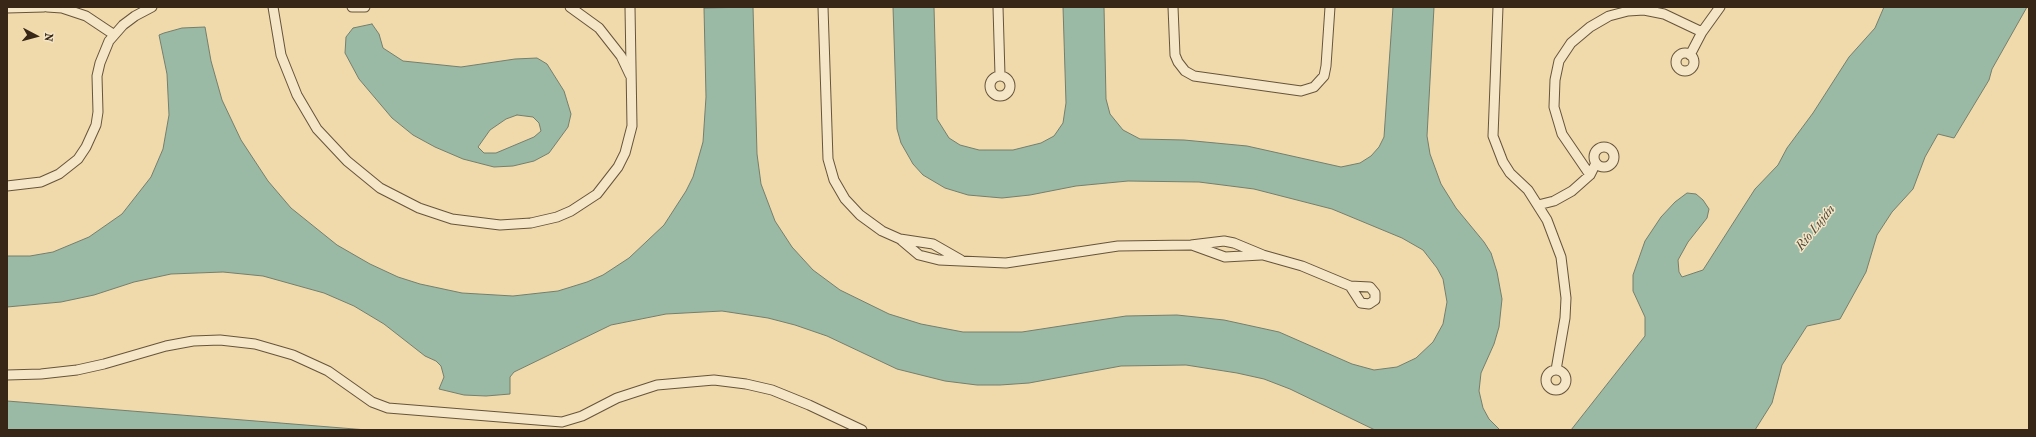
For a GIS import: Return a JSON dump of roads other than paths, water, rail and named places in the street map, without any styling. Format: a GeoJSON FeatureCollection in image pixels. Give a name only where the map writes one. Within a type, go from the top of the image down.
{"type":"FeatureCollection","features":[{"type":"Feature","properties":{"kind":"street"},"geometry":{"type":"LineString","coordinates":[[7,186],[28,185],[55,176],[78,158],[86,147],[94,131],[98,112],[97,86],[100,63],[113,34],[135,16],[152,7]]}},
{"type":"Feature","properties":{"kind":"street"},"geometry":{"type":"LineString","coordinates":[[273,7],[277,36],[289,77],[307,115],[334,148],[360,173],[380,188],[397,198],[436,214],[468,222],[518,225],[544,221],[571,211],[597,194],[618,167],[629,140],[632,126],[633,109],[630,7]]}},
{"type":"Feature","properties":{"kind":"street"},"geometry":{"type":"LineString","coordinates":[[352,7],[365,7]]}},
{"type":"Feature","properties":{"kind":"street"},"geometry":{"type":"LineString","coordinates":[[570,7],[599,28],[620,56],[631,77]]}},
{"type":"Feature","properties":{"kind":"street"},"geometry":{"type":"LineString","coordinates":[[823,7],[828,146],[831,170],[841,192],[860,215],[882,231],[900,239],[933,244],[961,260]]}},
{"type":"Feature","properties":{"kind":"street"},"geometry":{"type":"LineString","coordinates":[[998,7],[1000,75]]}},
{"type":"Feature","properties":{"kind":"street"},"geometry":{"type":"LineString","coordinates":[[1173,7],[1175,55],[1185,71],[1194,76],[1301,91],[1314,87],[1324,76],[1330,7]]}},
{"type":"Feature","properties":{"kind":"street"},"geometry":{"type":"LineString","coordinates":[[1498,7],[1493,136],[1503,162],[1538,205],[1554,238],[1561,257],[1564,276],[1565,318],[1556,370]]}},
{"type":"Feature","properties":{"kind":"street"},"geometry":{"type":"LineString","coordinates":[[1690,55],[1702,32],[1720,7]]}},
{"type":"Feature","properties":{"kind":"street"},"geometry":{"type":"LineString","coordinates":[[7,8],[62,8],[86,16],[113,34]]}},
{"type":"Feature","properties":{"kind":"street"},"geometry":{"type":"LineString","coordinates":[[1590,175],[1562,134],[1554,107],[1555,80],[1559,61],[1571,43],[1590,26],[1609,16],[1628,11],[1644,10],[1664,14],[1702,32]]}},
{"type":"Feature","properties":{"kind":"street"},"geometry":{"type":"LineString","coordinates":[[1538,205],[1554,201],[1572,191],[1590,175],[1596,163]]}},
{"type":"Feature","properties":{"kind":"street"},"geometry":{"type":"LineString","coordinates":[[900,239],[910,249],[925,257],[939,260],[1006,263],[1118,246],[1191,245],[1224,241],[1234,243],[1262,255],[1313,269],[1350,286]]}},
{"type":"Feature","properties":{"kind":"street"},"geometry":{"type":"LineString","coordinates":[[1191,245],[1225,257],[1262,255]]}},
{"type":"Feature","properties":{"kind":"street"},"geometry":{"type":"LineString","coordinates":[[7,376],[77,370],[104,364],[166,346],[193,341],[220,340],[255,344],[293,355],[328,371],[372,402],[388,408],[562,422],[582,416],[617,398],[650,387],[670,383],[714,380],[746,384],[772,390],[809,405],[862,430]]}},
{"type":"Feature","properties":{"kind":"water"},"geometry":{"type":"Polygon","coordinates":[[[753,7],[757,154],[761,184],[775,221],[792,247],[813,270],[840,290],[889,314],[921,324],[963,332],[1022,332],[1126,316],[1177,315],[1224,320],[1279,332],[1352,364],[1374,370],[1397,367],[1416,358],[1433,342],[1443,324],[1447,302],[1443,279],[1437,268],[1423,250],[1402,238],[1332,209],[1254,189],[1199,182],[1128,181],[1076,186],[1030,195],[1002,198],[968,195],[945,188],[923,175],[913,164],[901,143],[897,129],[893,7],[934,7],[937,119],[949,138],[960,145],[979,150],[1013,150],[1041,143],[1054,136],[1063,123],[1066,103],[1063,7],[1104,7],[1106,99],[1110,114],[1123,130],[1140,139],[1184,140],[1247,146],[1341,167],[1360,163],[1371,156],[1379,147],[1384,137],[1393,7],[1434,7],[1427,136],[1430,154],[1441,184],[1456,208],[1484,242],[1491,253],[1497,272],[1502,299],[1499,327],[1494,344],[1481,373],[1479,391],[1483,408],[1489,419],[1500,430],[1375,430],[1290,389],[1264,379],[1186,365],[1121,366],[1029,383],[1000,385],[977,385],[945,381],[897,369],[827,336],[795,325],[768,318],[722,311],[666,314],[611,325],[514,372],[510,377],[510,394],[486,396],[464,395],[439,389],[444,377],[441,366],[436,361],[425,356],[384,324],[354,306],[324,293],[263,276],[223,272],[171,274],[134,282],[94,295],[61,302],[7,307],[7,256],[30,256],[53,252],[89,237],[122,214],[151,177],[163,149],[169,115],[167,74],[159,35],[182,28],[205,27],[211,61],[222,100],[241,140],[268,181],[291,208],[337,245],[370,264],[398,277],[420,284],[462,293],[513,296],[558,291],[587,282],[603,275],[629,258],[664,225],[686,191],[693,177],[703,142],[706,97],[704,8],[753,7]]]}},
{"type":"Feature","properties":{"kind":"water","name":"Río Luján"},"geometry":{"type":"Polygon","coordinates":[[[1884,7],[2027,7],[1992,69],[1989,80],[1954,138],[1938,134],[1925,157],[1913,189],[1892,212],[1877,235],[1866,272],[1840,319],[1807,326],[1782,365],[1772,403],[1755,430],[1571,430],[1645,336],[1645,317],[1633,291],[1633,275],[1645,241],[1661,217],[1675,202],[1687,193],[1696,194],[1703,200],[1709,209],[1707,218],[1688,242],[1678,260],[1679,272],[1682,277],[1703,270],[1755,189],[1778,165],[1787,148],[1813,113],[1849,57],[1875,28],[1884,7]]]}},
{"type":"Feature","properties":{"kind":"water"},"geometry":{"type":"Polygon","coordinates":[[[372,24],[379,34],[383,48],[403,61],[461,67],[515,59],[537,58],[547,64],[564,91],[571,114],[568,127],[549,153],[534,161],[513,166],[494,167],[463,159],[435,147],[413,135],[392,118],[359,79],[345,53],[346,37],[353,28],[372,24]],[[517,115],[506,119],[490,130],[478,147],[484,153],[496,153],[534,137],[541,131],[539,123],[533,117],[517,115]]]}},
{"type":"Feature","properties":{"kind":"water"},"geometry":{"type":"Polygon","coordinates":[[[7,401],[367,430],[7,430],[7,401]]]}}]}
